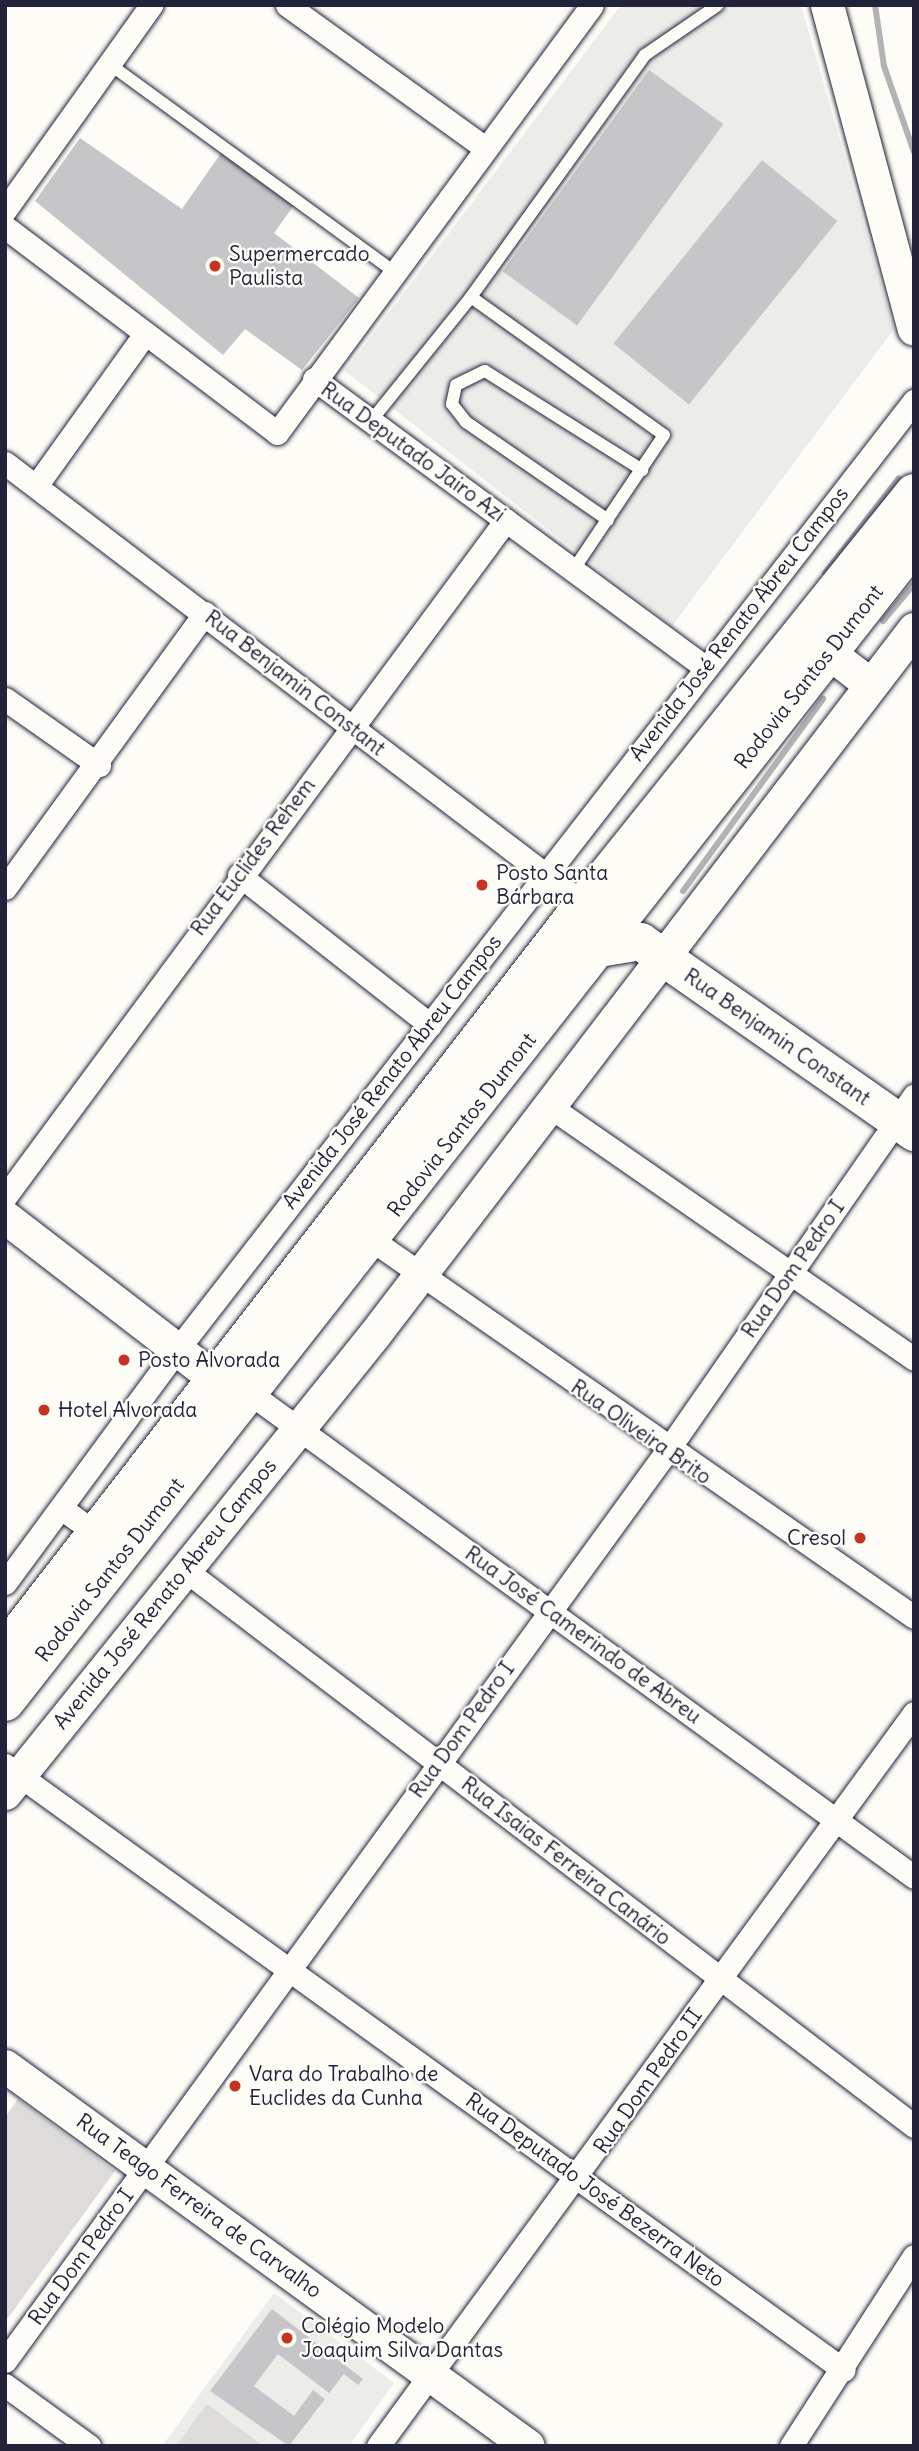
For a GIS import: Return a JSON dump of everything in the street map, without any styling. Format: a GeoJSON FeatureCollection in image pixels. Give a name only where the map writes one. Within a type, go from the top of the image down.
{"type":"FeatureCollection","features":[{"type":"Feature","properties":{"kind":"highway","name":"Rodovia Santos Dumont"},"geometry":{"type":"LineString","coordinates":[[5,1702],[234,1387],[597,903],[914,493]]}},
{"type":"Feature","properties":{"kind":"highway","name":"Rodovia Santos Dumont"},"geometry":{"type":"LineString","coordinates":[[5,1651],[97,1534],[372,1240],[598,948],[597,903],[828,652],[914,544]]}},
{"type":"Feature","properties":{"kind":"main road"},"geometry":{"type":"LineString","coordinates":[[827,5],[914,329]]}},
{"type":"Feature","properties":{"kind":"main road","name":"Avenida José Renato Abreu Campos"},"geometry":{"type":"LineString","coordinates":[[10,1778],[185,1570],[419,1276],[549,1106],[650,948],[872,685],[914,629]]}},
{"type":"Feature","properties":{"kind":"main road"},"geometry":{"type":"LineString","coordinates":[[828,652],[872,685]]}},
{"type":"Feature","properties":{"kind":"main road"},"geometry":{"type":"LineString","coordinates":[[597,903],[650,948]]}},
{"type":"Feature","properties":{"kind":"main road","name":"Rua Benjamin Constant"},"geometry":{"type":"LineString","coordinates":[[597,903],[598,948]]}},
{"type":"Feature","properties":{"kind":"main road"},"geometry":{"type":"LineString","coordinates":[[598,948],[650,948]]}},
{"type":"Feature","properties":{"kind":"main road","name":"Rua Benjamin Constant"},"geometry":{"type":"LineString","coordinates":[[650,948],[908,1116]]}},
{"type":"Feature","properties":{"kind":"main road","name":"Rua José Camerindo de Abreu"},"geometry":{"type":"LineString","coordinates":[[5,1217],[177,1350],[234,1387]]}},
{"type":"Feature","properties":{"kind":"main road","name":"Rua Teago Ferreira de Carvalho"},"geometry":{"type":"LineString","coordinates":[[8,2073],[145,2168],[528,2446]]}},
{"type":"Feature","properties":{"kind":"street"},"geometry":{"type":"LineString","coordinates":[[5,210],[151,5]]}},
{"type":"Feature","properties":{"kind":"street"},"geometry":{"type":"LineString","coordinates":[[287,5],[485,148]]}},
{"type":"Feature","properties":{"kind":"street"},"geometry":{"type":"LineString","coordinates":[[314,379],[592,5]]}},
{"type":"Feature","properties":{"kind":"street","name":"Rua Deputado Jairo Azi"},"geometry":{"type":"LineString","coordinates":[[5,227],[277,433],[314,379],[704,667]]}},
{"type":"Feature","properties":{"kind":"street"},"geometry":{"type":"LineString","coordinates":[[36,486],[145,334]]}},
{"type":"Feature","properties":{"kind":"street","name":"Avenida José Renato Abreu Campos"},"geometry":{"type":"LineString","coordinates":[[5,1583],[177,1350],[430,1026],[544,873],[914,401]]}},
{"type":"Feature","properties":{"kind":"street","name":"Rua Benjamin Constant"},"geometry":{"type":"LineString","coordinates":[[5,463],[544,873],[597,903]]}},
{"type":"Feature","properties":{"kind":"street","name":"Rua Euclides Rehem"},"geometry":{"type":"LineString","coordinates":[[5,1197],[239,874],[506,520]]}},
{"type":"Feature","properties":{"kind":"street"},"geometry":{"type":"LineString","coordinates":[[5,888],[99,765],[205,613]]}},
{"type":"Feature","properties":{"kind":"street"},"geometry":{"type":"LineString","coordinates":[[5,698],[99,765]]}},
{"type":"Feature","properties":{"kind":"street"},"geometry":{"type":"LineString","coordinates":[[239,874],[430,1026]]}},
{"type":"Feature","properties":{"kind":"street"},"geometry":{"type":"LineString","coordinates":[[549,1106],[914,1359]]}},
{"type":"Feature","properties":{"kind":"street","name":"Rua Dom Pedro I"},"geometry":{"type":"LineString","coordinates":[[5,2361],[289,1972],[438,1762],[667,1451],[790,1274],[908,1116]]}},
{"type":"Feature","properties":{"kind":"street","name":"Rua Oliveira Brito"},"geometry":{"type":"LineString","coordinates":[[372,1240],[667,1451],[914,1617]]}},
{"type":"Feature","properties":{"kind":"street","name":"Rua José Camerindo de Abreu"},"geometry":{"type":"LineString","coordinates":[[234,1387],[298,1429],[550,1609],[914,1877]]}},
{"type":"Feature","properties":{"kind":"street"},"geometry":{"type":"LineString","coordinates":[[61,1508],[97,1534]]}},
{"type":"Feature","properties":{"kind":"street","name":"Rua Isaias Ferreira Canário"},"geometry":{"type":"LineString","coordinates":[[185,1570],[914,2126]]}},
{"type":"Feature","properties":{"kind":"street","name":"Rua Dom Pedro II"},"geometry":{"type":"LineString","coordinates":[[378,2446],[580,2177],[914,1713]]}},
{"type":"Feature","properties":{"kind":"street","name":"Rua Deputado José Bezerra Neto"},"geometry":{"type":"LineString","coordinates":[[10,1778],[580,2177],[844,2370]]}},
{"type":"Feature","properties":{"kind":"street"},"geometry":{"type":"LineString","coordinates":[[791,2446],[844,2370],[914,2256]]}},
{"type":"Feature","properties":{"kind":"street"},"geometry":{"type":"LineString","coordinates":[[5,2385],[89,2446]]}},
{"type":"Feature","properties":{"kind":"lane"},"geometry":{"type":"LineString","coordinates":[[370,421],[471,297],[645,55],[719,5]]}},
{"type":"Feature","properties":{"kind":"lane"},"geometry":{"type":"LineString","coordinates":[[108,63],[393,271]]}},
{"type":"Feature","properties":{"kind":"lane"},"geometry":{"type":"LineString","coordinates":[[471,297],[663,432],[642,470],[574,569]]}},
{"type":"Feature","properties":{"kind":"lane"},"geometry":{"type":"LineString","coordinates":[[608,520],[466,422],[452,404],[456,385],[485,371],[642,470]]}},
{"type":"Feature","properties":{"kind":"shaded area"},"geometry":{"type":"Polygon","coordinates":[[[621,5],[801,5],[894,329],[672,626],[345,371],[621,5]]]}},
{"type":"Feature","properties":{"kind":"shaded area"},"geometry":{"type":"Polygon","coordinates":[[[18,2099],[115,2171],[5,2322],[5,2117],[18,2099]]]}},
{"type":"Feature","properties":{"kind":"shaded area","name":"Colégio Modelo Joaquim Silva Dantas"},"geometry":{"type":"Polygon","coordinates":[[[274,2293],[394,2383],[349,2446],[162,2446],[274,2293]]]}},
{"type":"Feature","properties":{"kind":"shaded area"},"geometry":{"type":"Polygon","coordinates":[[[207,2404],[263,2446],[176,2446],[207,2404]]]}},
{"type":"Feature","properties":{"kind":"building"},"geometry":{"type":"Polygon","coordinates":[[[649,70],[723,124],[577,326],[503,271],[649,70]]]}},
{"type":"Feature","properties":{"kind":"building","name":"Supermercado Paulista"},"geometry":{"type":"Polygon","coordinates":[[[80,138],[182,209],[221,153],[297,201],[274,233],[359,298],[302,370],[245,329],[223,355],[35,201],[80,138]]]}},
{"type":"Feature","properties":{"kind":"building"},"geometry":{"type":"Polygon","coordinates":[[[762,160],[837,221],[689,404],[613,343],[762,160]]]}},
{"type":"Feature","properties":{"kind":"building"},"geometry":{"type":"Polygon","coordinates":[[[272,2309],[363,2379],[358,2385],[344,2374],[329,2393],[278,2354],[254,2386],[294,2416],[313,2390],[325,2399],[289,2446],[210,2391],[272,2309]]]}},
{"type":"Feature","properties":{"kind":"waterway"},"geometry":{"type":"LineString","coordinates":[[875,5],[884,66],[914,152]]}},
{"type":"Feature","properties":{"kind":"waterway"},"geometry":{"type":"LineString","coordinates":[[825,573],[899,478]]}},
{"type":"Feature","properties":{"kind":"waterway"},"geometry":{"type":"LineString","coordinates":[[883,621],[914,584]]}},
{"type":"Feature","properties":{"kind":"waterway"},"geometry":{"type":"LineString","coordinates":[[683,891],[823,699]]}},
{"type":"Feature","properties":{"kind":"place","name":"Supermercado Paulista"},"geometry":{"type":"Point","coordinates":[215,266]}},
{"type":"Feature","properties":{"kind":"place","name":"Posto Santa Bárbara"},"geometry":{"type":"Point","coordinates":[482,885]}},
{"type":"Feature","properties":{"kind":"place","name":"Posto Alvorada"},"geometry":{"type":"Point","coordinates":[124,1360]}},
{"type":"Feature","properties":{"kind":"place","name":"Hotel Alvorada"},"geometry":{"type":"Point","coordinates":[44,1410]}},
{"type":"Feature","properties":{"kind":"place","name":"Cresol"},"geometry":{"type":"Point","coordinates":[860,1538]}},
{"type":"Feature","properties":{"kind":"place","name":"Vara do Trabalho de Euclides da Cunha"},"geometry":{"type":"Point","coordinates":[235,2086]}},
{"type":"Feature","properties":{"kind":"place","name":"Colégio Modelo Joaquim Silva Dantas"},"geometry":{"type":"Point","coordinates":[287,2338]}}]}
